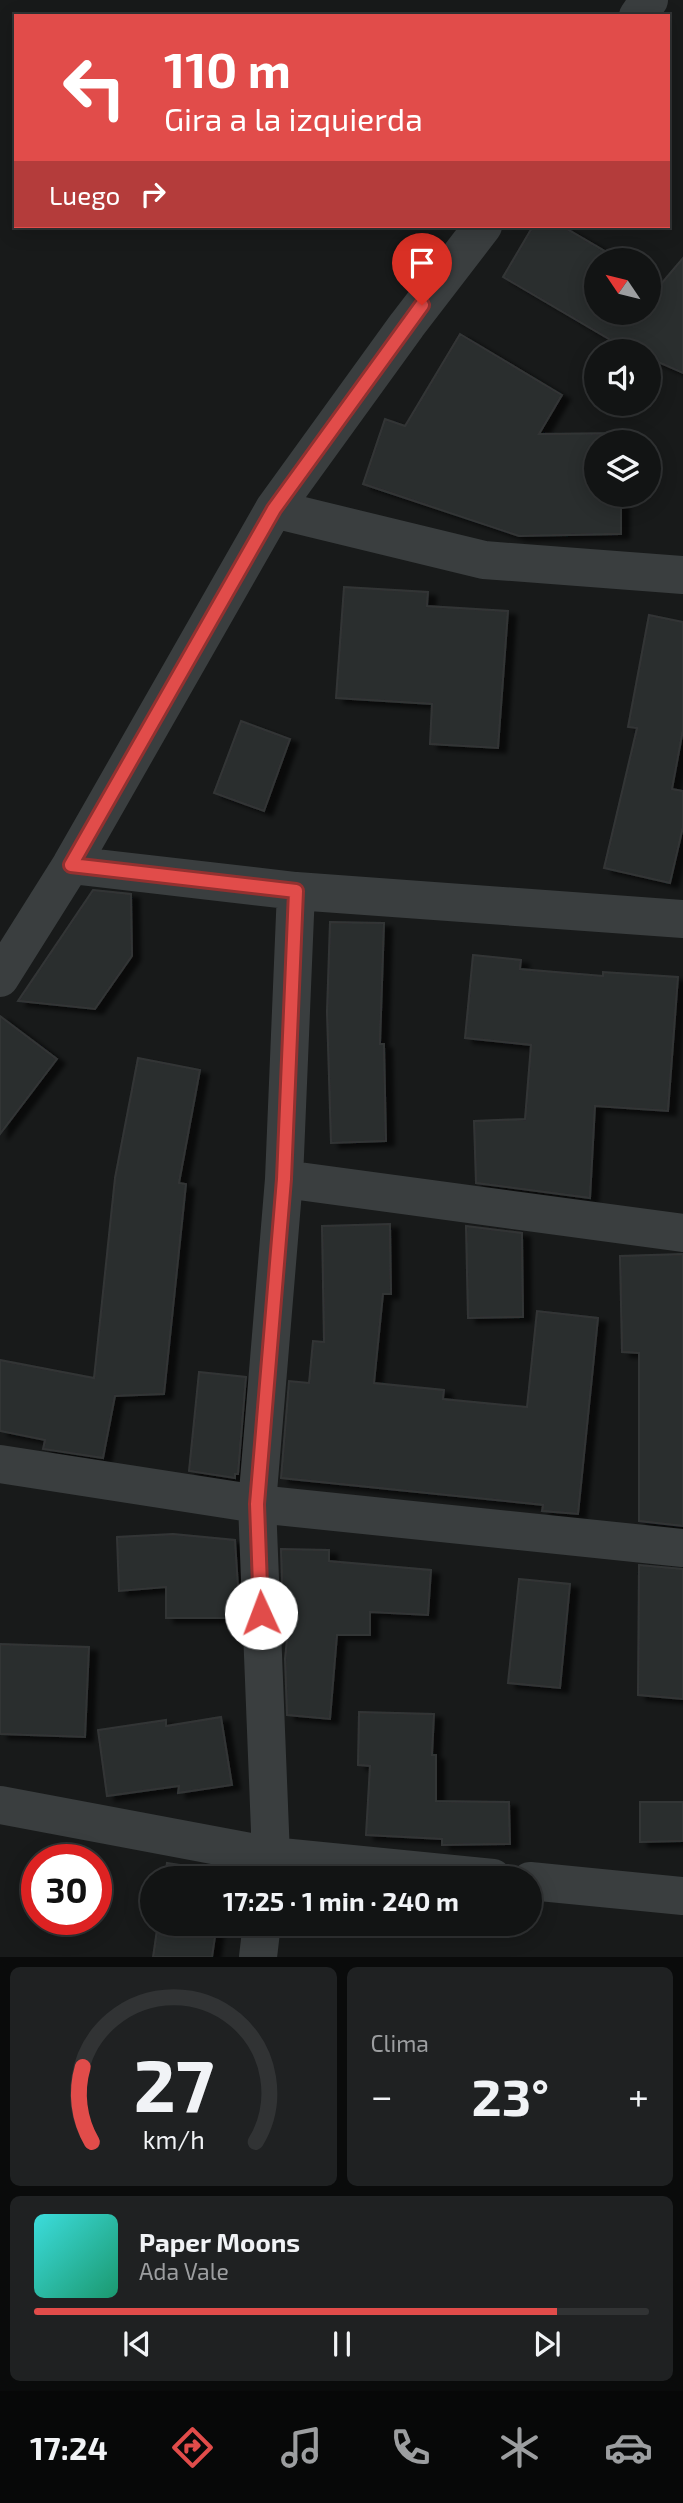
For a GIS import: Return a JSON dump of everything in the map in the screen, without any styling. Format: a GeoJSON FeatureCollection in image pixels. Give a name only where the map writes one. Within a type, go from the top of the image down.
{"type":"FeatureCollection","features":[{"type":"Feature","properties":{"kind":"street"},"geometry":{"type":"LineString","coordinates":[[0,978],[71,865],[274,509],[407,325],[481,228]]}},
{"type":"Feature","properties":{"kind":"street"},"geometry":{"type":"LineString","coordinates":[[274,509],[484,560],[683,575]]}},
{"type":"Feature","properties":{"kind":"street"},"geometry":{"type":"LineString","coordinates":[[71,865],[296,891],[683,919]]}},
{"type":"Feature","properties":{"kind":"street"},"geometry":{"type":"LineString","coordinates":[[270,1866],[257,1504],[284,1179],[296,891]]}},
{"type":"Feature","properties":{"kind":"street"},"geometry":{"type":"LineString","coordinates":[[284,1179],[683,1233]]}},
{"type":"Feature","properties":{"kind":"street"},"geometry":{"type":"LineString","coordinates":[[0,1464],[257,1504],[683,1548]]}},
{"type":"Feature","properties":{"kind":"street"},"geometry":{"type":"LineString","coordinates":[[0,1805],[266,1866]]}},
{"type":"Feature","properties":{"kind":"street"},"geometry":{"type":"LineString","coordinates":[[542,1882],[683,1896]]}},
{"type":"Feature","properties":{"kind":"street"},"geometry":{"type":"LineString","coordinates":[[258,1957],[260,1936]]}},
{"type":"Feature","properties":{"kind":"building"},"geometry":{"type":"Polygon","coordinates":[[[532,228],[565,228],[600,248],[584,248],[584,324],[503,277],[532,228]]]}},
{"type":"Feature","properties":{"kind":"building"},"geometry":{"type":"Polygon","coordinates":[[[683,258],[683,373],[661,363],[661,339],[609,339],[587,326],[662,326],[662,283],[683,258]]]}},
{"type":"Feature","properties":{"kind":"building"},"geometry":{"type":"Polygon","coordinates":[[[460,334],[562,395],[539,434],[584,433],[584,507],[621,507],[621,534],[519,536],[363,484],[385,419],[405,426],[460,334]]]}},
{"type":"Feature","properties":{"kind":"building"},"geometry":{"type":"Polygon","coordinates":[[[344,587],[428,592],[427,606],[508,611],[498,748],[430,744],[432,704],[336,698],[344,587]]]}},
{"type":"Feature","properties":{"kind":"building"},"geometry":{"type":"Polygon","coordinates":[[[649,615],[683,622],[683,730],[672,789],[683,791],[683,827],[670,883],[604,868],[637,728],[628,727],[649,615]]]}},
{"type":"Feature","properties":{"kind":"building"},"geometry":{"type":"Polygon","coordinates":[[[241,721],[290,739],[264,811],[214,793],[241,721]]]}},
{"type":"Feature","properties":{"kind":"building"},"geometry":{"type":"Polygon","coordinates":[[[93,890],[131,894],[132,956],[95,1009],[18,1001],[93,890]]]}},
{"type":"Feature","properties":{"kind":"building"},"geometry":{"type":"Polygon","coordinates":[[[330,922],[384,923],[380,1044],[384,1044],[386,1141],[331,1143],[327,1012],[330,922]]]}},
{"type":"Feature","properties":{"kind":"building"},"geometry":{"type":"Polygon","coordinates":[[[473,955],[521,960],[520,969],[603,976],[603,972],[678,977],[668,1111],[595,1106],[590,1198],[476,1183],[474,1121],[525,1119],[531,1045],[465,1038],[473,955]]]}},
{"type":"Feature","properties":{"kind":"building"},"geometry":{"type":"Polygon","coordinates":[[[0,1016],[57,1059],[0,1134],[0,1016]]]}},
{"type":"Feature","properties":{"kind":"building"},"geometry":{"type":"Polygon","coordinates":[[[138,1058],[200,1070],[179,1183],[186,1184],[164,1394],[115,1396],[103,1458],[43,1449],[45,1440],[0,1431],[0,1360],[94,1378],[115,1178],[138,1058]]]}},
{"type":"Feature","properties":{"kind":"building"},"geometry":{"type":"Polygon","coordinates":[[[390,1224],[391,1294],[383,1294],[374,1383],[444,1390],[443,1399],[527,1407],[537,1311],[598,1318],[578,1514],[542,1511],[543,1505],[281,1478],[289,1381],[309,1383],[313,1341],[324,1342],[322,1226],[390,1224]]]}},
{"type":"Feature","properties":{"kind":"building"},"geometry":{"type":"Polygon","coordinates":[[[466,1226],[522,1233],[523,1317],[468,1318],[466,1226]]]}},
{"type":"Feature","properties":{"kind":"building"},"geometry":{"type":"Polygon","coordinates":[[[683,1254],[683,1526],[639,1521],[639,1353],[622,1352],[620,1256],[683,1254]]]}},
{"type":"Feature","properties":{"kind":"building"},"geometry":{"type":"Polygon","coordinates":[[[199,1372],[246,1377],[238,1474],[235,1474],[235,1478],[189,1471],[199,1372]]]}},
{"type":"Feature","properties":{"kind":"building"},"geometry":{"type":"Polygon","coordinates":[[[173,1534],[235,1540],[240,1618],[166,1618],[166,1587],[119,1591],[117,1537],[173,1534]]]}},
{"type":"Feature","properties":{"kind":"building"},"geometry":{"type":"Polygon","coordinates":[[[281,1549],[329,1550],[329,1561],[431,1570],[428,1615],[370,1612],[370,1635],[337,1635],[330,1719],[287,1715],[285,1659],[289,1618],[283,1618],[281,1549]]]}},
{"type":"Feature","properties":{"kind":"building"},"geometry":{"type":"Polygon","coordinates":[[[639,1565],[683,1569],[683,1699],[638,1695],[639,1565]]]}},
{"type":"Feature","properties":{"kind":"building"},"geometry":{"type":"Polygon","coordinates":[[[519,1579],[570,1584],[560,1688],[508,1683],[519,1579]]]}},
{"type":"Feature","properties":{"kind":"building"},"geometry":{"type":"Polygon","coordinates":[[[0,1644],[89,1647],[85,1737],[0,1734],[0,1644]]]}},
{"type":"Feature","properties":{"kind":"building"},"geometry":{"type":"Polygon","coordinates":[[[359,1712],[434,1714],[432,1755],[436,1755],[436,1801],[509,1802],[510,1844],[442,1845],[442,1839],[366,1835],[370,1766],[358,1765],[359,1712]]]}},
{"type":"Feature","properties":{"kind":"building"},"geometry":{"type":"Polygon","coordinates":[[[221,1717],[232,1785],[178,1793],[179,1786],[107,1796],[98,1730],[166,1720],[166,1726],[221,1717]]]}},
{"type":"Feature","properties":{"kind":"building"},"geometry":{"type":"Polygon","coordinates":[[[640,1802],[683,1802],[683,1841],[640,1842],[640,1802]]]}},
{"type":"Feature","properties":{"kind":"building"},"geometry":{"type":"Polygon","coordinates":[[[156,1936],[215,1936],[212,1957],[153,1957],[156,1936]]]}},
{"type":"Feature","properties":{"kind":"route"},"geometry":{"type":"LineString","coordinates":[[261,1613],[257,1504],[284,1179],[296,891],[71,865],[274,509],[422,305]]}}]}
